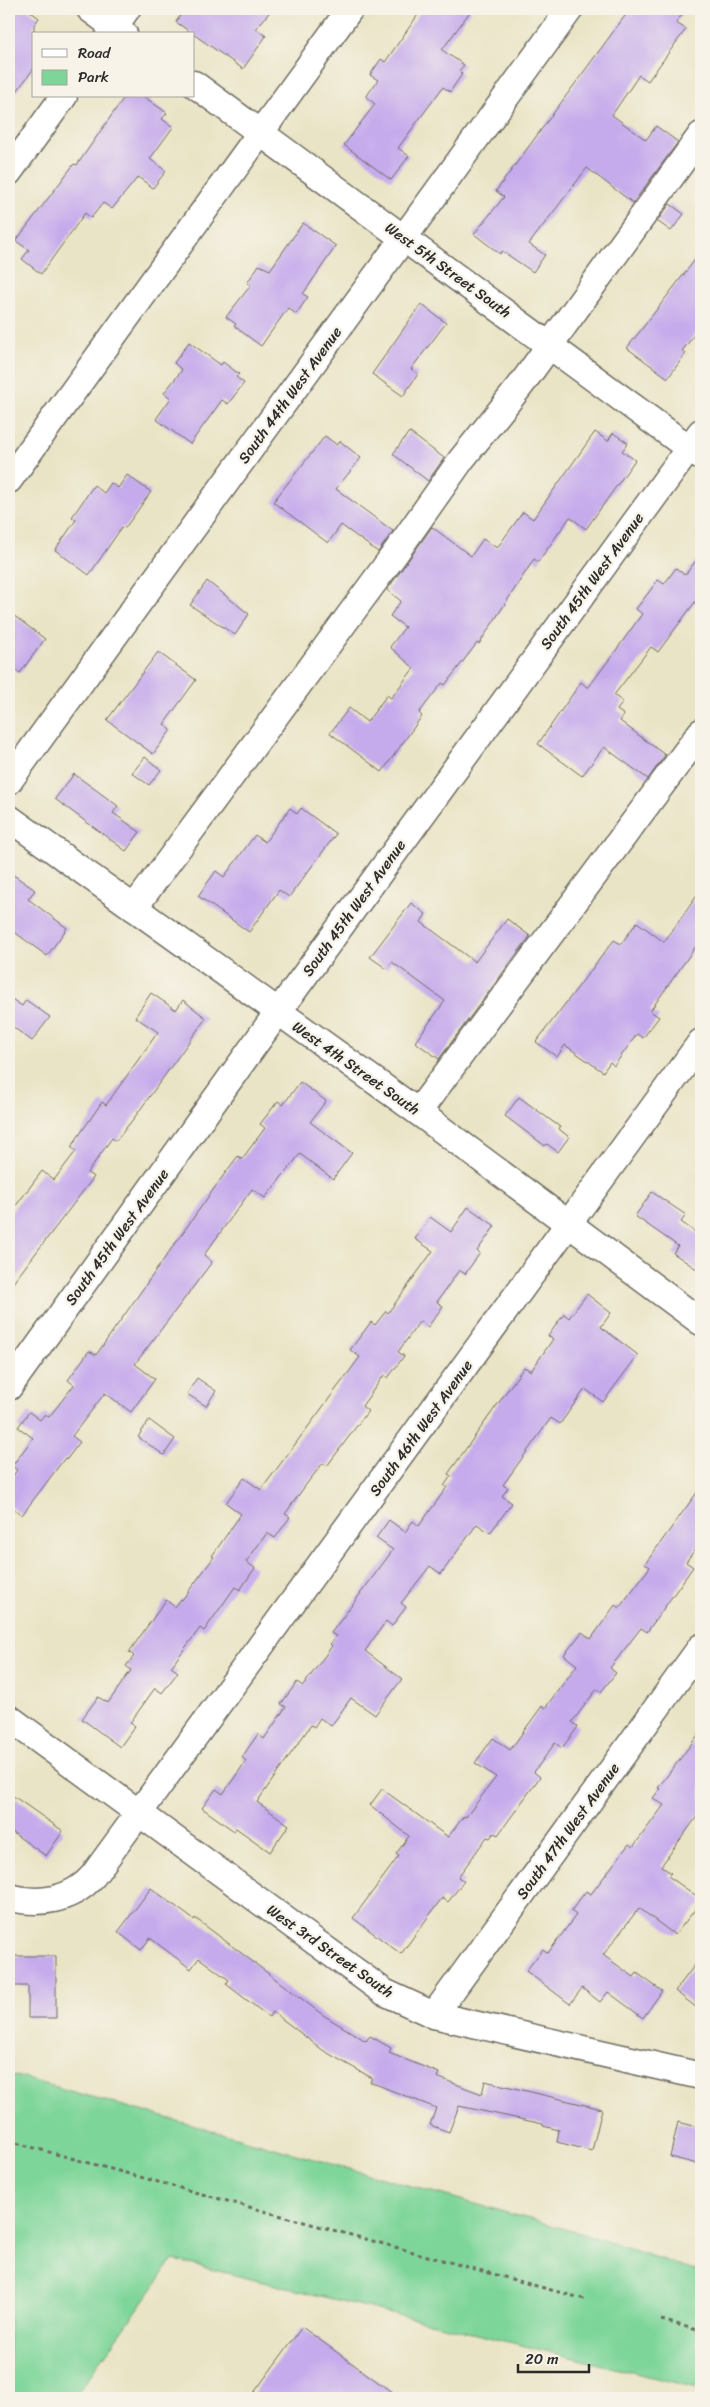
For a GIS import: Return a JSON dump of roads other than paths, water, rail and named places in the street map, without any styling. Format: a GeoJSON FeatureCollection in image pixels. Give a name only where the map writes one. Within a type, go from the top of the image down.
{"type":"FeatureCollection","features":[{"type":"Feature","properties":{"kind":"street"},"geometry":{"type":"LineString","coordinates":[[90,9],[119,26]]}},
{"type":"Feature","properties":{"kind":"street"},"geometry":{"type":"LineString","coordinates":[[9,480],[350,9]]}},
{"type":"Feature","properties":{"kind":"street","name":"South 44th West Avenue"},"geometry":{"type":"LineString","coordinates":[[9,781],[570,9]]}},
{"type":"Feature","properties":{"kind":"street","name":"West 5th Street South"},"geometry":{"type":"LineString","coordinates":[[195,85],[549,345],[697,446]]}},
{"type":"Feature","properties":{"kind":"street"},"geometry":{"type":"LineString","coordinates":[[9,172],[63,98]]}},
{"type":"Feature","properties":{"kind":"street"},"geometry":{"type":"LineString","coordinates":[[134,908],[461,460],[549,345],[701,135]]}},
{"type":"Feature","properties":{"kind":"street","name":"South 45th West Avenue"},"geometry":{"type":"LineString","coordinates":[[9,1387],[278,1012],[697,446]]}},
{"type":"Feature","properties":{"kind":"street"},"geometry":{"type":"LineString","coordinates":[[418,1112],[701,732]]}},
{"type":"Feature","properties":{"kind":"street","name":"West 4th Street South"},"geometry":{"type":"LineString","coordinates":[[9,818],[418,1112],[701,1322]]}},
{"type":"Feature","properties":{"kind":"street","name":"South 46th West Avenue"},"geometry":{"type":"LineString","coordinates":[[9,1897],[22,1901],[60,1898],[84,1886],[139,1814],[701,1042]]}},
{"type":"Feature","properties":{"kind":"street","name":"South 47th West Avenue"},"geometry":{"type":"LineString","coordinates":[[434,2015],[701,1647]]}},
{"type":"Feature","properties":{"kind":"street","name":"West 3rd Street South"},"geometry":{"type":"LineString","coordinates":[[9,1718],[384,1992],[434,2015],[701,2076]]}}]}
